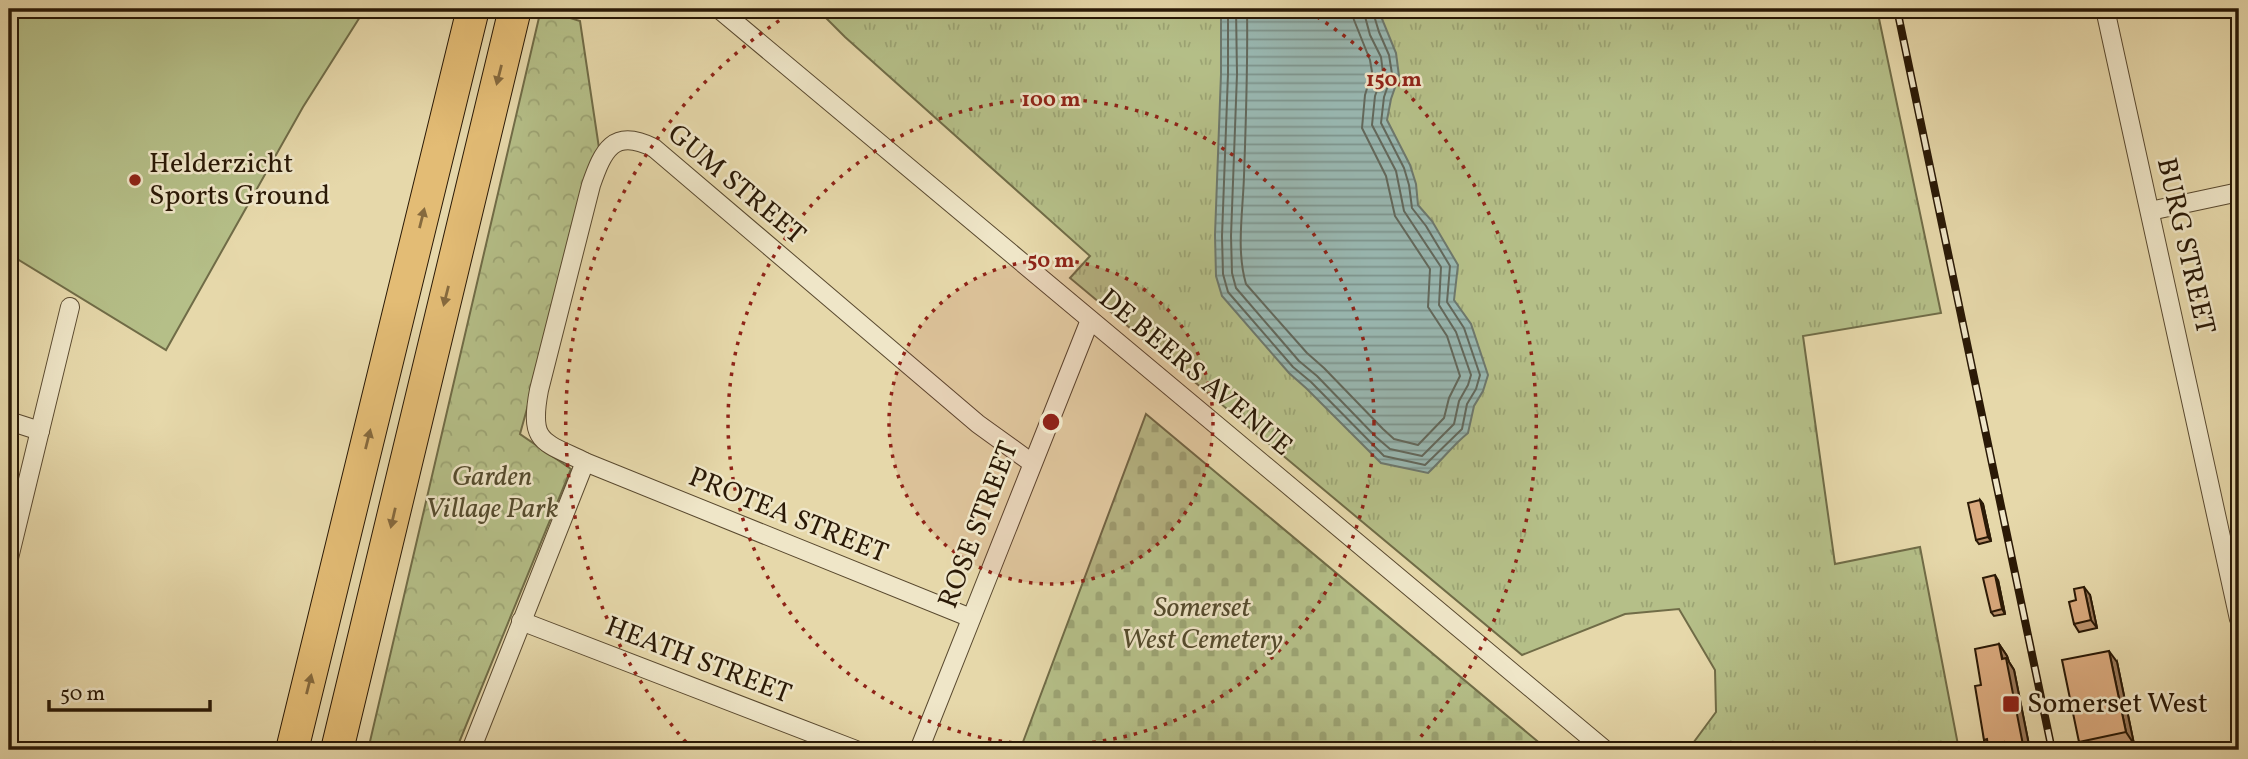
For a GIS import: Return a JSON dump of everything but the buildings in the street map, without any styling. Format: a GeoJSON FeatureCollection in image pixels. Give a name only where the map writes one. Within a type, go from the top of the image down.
{"type":"FeatureCollection","features":[{"type":"Feature","properties":{"kind":"highway"},"geometry":{"type":"LineString","coordinates":[[292,750],[473,9]]}},
{"type":"Feature","properties":{"kind":"highway"},"geometry":{"type":"LineString","coordinates":[[337,750],[515,9]]}},
{"type":"Feature","properties":{"kind":"street","name":"DE BEERS AVENUE"},"geometry":{"type":"LineString","coordinates":[[719,9],[1605,750]]}},
{"type":"Feature","properties":{"kind":"street","name":"BURG STREET"},"geometry":{"type":"LineString","coordinates":[[2105,9],[2150,211],[2231,537],[2239,619]]}},
{"type":"Feature","properties":{"kind":"street","name":"GUM STREET"},"geometry":{"type":"LineString","coordinates":[[585,462],[544,441],[536,428],[534,415],[591,185],[601,156],[617,142],[628,140],[641,141],[654,148],[978,424],[1032,463]]}},
{"type":"Feature","properties":{"kind":"street"},"geometry":{"type":"LineString","coordinates":[[2150,211],[2239,192]]}},
{"type":"Feature","properties":{"kind":"street"},"geometry":{"type":"LineString","coordinates":[[9,558],[70,307]]}},
{"type":"Feature","properties":{"kind":"street","name":"ROSE STREET"},"geometry":{"type":"LineString","coordinates":[[919,750],[1090,320]]}},
{"type":"Feature","properties":{"kind":"street"},"geometry":{"type":"LineString","coordinates":[[9,421],[40,431]]}},
{"type":"Feature","properties":{"kind":"street"},"geometry":{"type":"LineString","coordinates":[[471,750],[585,462]]}},
{"type":"Feature","properties":{"kind":"street","name":"PROTEA STREET"},"geometry":{"type":"LineString","coordinates":[[585,462],[971,618]]}},
{"type":"Feature","properties":{"kind":"street","name":"HEATH STREET"},"geometry":{"type":"LineString","coordinates":[[521,621],[856,750]]}},
{"type":"Feature","properties":{"kind":"green space","name":"Helderzicht Sports Ground"},"geometry":{"type":"Polygon","coordinates":[[[9,9],[365,9],[303,107],[166,350],[9,254],[9,9]]]}},
{"type":"Feature","properties":{"kind":"green space","name":"Garden Village Park"},"geometry":{"type":"Polygon","coordinates":[[[541,9],[580,21],[599,148],[520,434],[571,469],[456,750],[368,750],[541,9]]]}},
{"type":"Feature","properties":{"kind":"green space"},"geometry":{"type":"Polygon","coordinates":[[[817,9],[1877,9],[1941,313],[1803,336],[1835,564],[1920,547],[1959,750],[1688,750],[1716,712],[1715,670],[1679,609],[1625,614],[1522,655],[1070,278],[1090,256],[817,9]]]}},
{"type":"Feature","properties":{"kind":"green space","name":"Somerset West Cemetery"},"geometry":{"type":"Polygon","coordinates":[[[1146,414],[1548,750],[1020,750],[1146,414]]]}},
{"type":"Feature","properties":{"kind":"water"},"geometry":{"type":"Polygon","coordinates":[[[1221,9],[1378,9],[1396,53],[1399,76],[1387,120],[1410,165],[1416,184],[1418,205],[1432,221],[1458,265],[1454,300],[1471,324],[1488,375],[1474,406],[1468,433],[1428,473],[1381,463],[1289,373],[1222,296],[1216,276],[1215,235],[1221,9]]]}},
{"type":"Feature","properties":{"kind":"railway"},"geometry":{"type":"LineString","coordinates":[[1897,9],[2052,750]]}},
{"type":"Feature","properties":{"kind":"place","name":"Helderzicht Sports Ground"},"geometry":{"type":"Point","coordinates":[135,180]}},
{"type":"Feature","properties":{"kind":"place","name":"Somerset West"},"geometry":{"type":"Point","coordinates":[2011,704]}}]}
